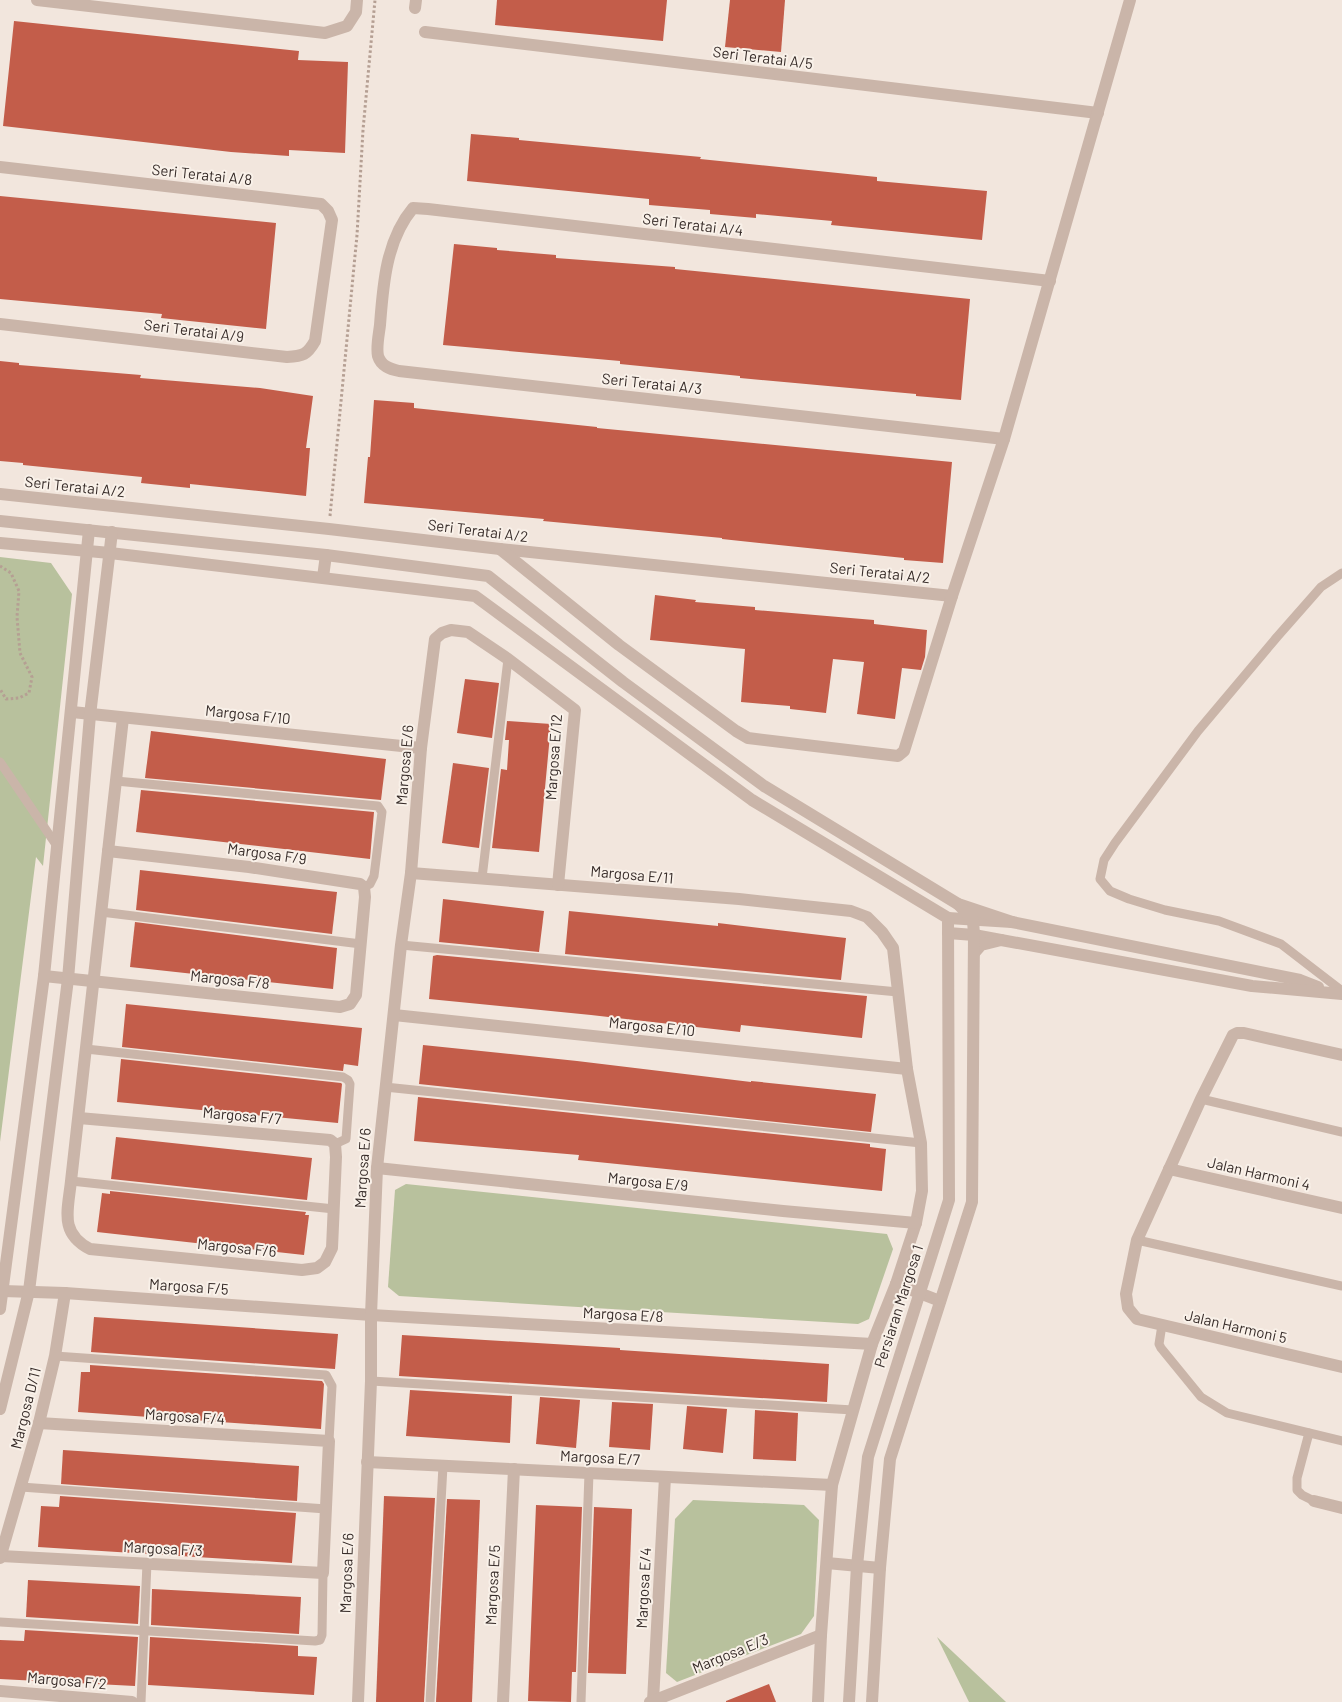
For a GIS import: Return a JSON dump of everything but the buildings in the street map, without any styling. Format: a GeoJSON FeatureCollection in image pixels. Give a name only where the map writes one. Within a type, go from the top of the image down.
{"type":"FeatureCollection","features":[{"type":"Feature","properties":{"kind":"street"},"geometry":{"type":"LineString","coordinates":[[37,0],[325,33],[347,26],[356,12],[357,0]]}},
{"type":"Feature","properties":{"kind":"street"},"geometry":{"type":"LineString","coordinates":[[500,549],[619,644],[748,738],[898,756],[904,751],[1004,438],[1130,0]]}},
{"type":"Feature","properties":{"kind":"street","name":"Seri Teratai A/5"},"geometry":{"type":"LineString","coordinates":[[425,32],[1098,113]]}},
{"type":"Feature","properties":{"kind":"street","name":"Seri Teratai A/8"},"geometry":{"type":"LineString","coordinates":[[0,167],[320,204],[328,211],[332,220],[324,280]]}},
{"type":"Feature","properties":{"kind":"street","name":"Seri Teratai A/4"},"geometry":{"type":"LineString","coordinates":[[384,281],[398,229],[413,208],[1050,281]]}},
{"type":"Feature","properties":{"kind":"street","name":"Seri Teratai A/9"},"geometry":{"type":"LineString","coordinates":[[0,324],[287,357],[301,356],[309,350],[315,340],[324,280]]}},
{"type":"Feature","properties":{"kind":"street","name":"Seri Teratai A/3"},"geometry":{"type":"LineString","coordinates":[[384,281],[378,355],[386,367],[399,371],[1004,438]]}},
{"type":"Feature","properties":{"kind":"street","name":"Seri Teratai A/2"},"geometry":{"type":"LineString","coordinates":[[0,494],[952,596]]}},
{"type":"Feature","properties":{"kind":"street"},"geometry":{"type":"LineString","coordinates":[[0,521],[326,555],[488,576],[623,682],[764,786],[958,904],[1012,922],[1300,980],[1338,992]]}},
{"type":"Feature","properties":{"kind":"street"},"geometry":{"type":"LineString","coordinates":[[0,1309],[44,976],[89,530]]}},
{"type":"Feature","properties":{"kind":"street"},"geometry":{"type":"LineString","coordinates":[[0,1409],[29,1291],[68,979],[90,715],[112,532]]}},
{"type":"Feature","properties":{"kind":"street"},"geometry":{"type":"LineString","coordinates":[[0,543],[110,553],[475,596],[752,800],[948,918],[1012,922]]}},
{"type":"Feature","properties":{"kind":"street"},"geometry":{"type":"LineString","coordinates":[[323,577],[326,555]]}},
{"type":"Feature","properties":{"kind":"street"},"geometry":{"type":"LineString","coordinates":[[448,593],[450,571]]}},
{"type":"Feature","properties":{"kind":"street","name":"Margosa E/12"},"geometry":{"type":"LineString","coordinates":[[435,639],[442,633],[451,630],[468,632],[508,659],[575,710],[558,885]]}},
{"type":"Feature","properties":{"kind":"street","name":"Margosa E/6"},"geometry":{"type":"LineString","coordinates":[[358,1702],[371,1381],[371,1316],[377,1168],[401,945],[411,873],[421,748],[435,639]]}},
{"type":"Feature","properties":{"kind":"street","name":"Margosa F/10"},"geometry":{"type":"LineString","coordinates":[[72,712],[421,748]]}},
{"type":"Feature","properties":{"kind":"street"},"geometry":{"type":"LineString","coordinates":[[71,1181],[124,718]]}},
{"type":"Feature","properties":{"kind":"street","name":"Margosa F/9"},"geometry":{"type":"LineString","coordinates":[[108,851],[249,866],[355,882],[364,887]]}},
{"type":"Feature","properties":{"kind":"street","name":"Margosa E/11"},"geometry":{"type":"LineString","coordinates":[[411,873],[739,899],[851,911],[867,917],[882,932],[893,948],[898,992]]}},
{"type":"Feature","properties":{"kind":"street"},"geometry":{"type":"LineString","coordinates":[[362,944],[364,887]]}},
{"type":"Feature","properties":{"kind":"street"},"geometry":{"type":"LineString","coordinates":[[872,1702],[880,1568],[890,1460],[972,1202],[974,935],[973,920],[958,904]]}},
{"type":"Feature","properties":{"kind":"street","name":"Persiaran Margosa 1"},"geometry":{"type":"LineString","coordinates":[[849,1702],[857,1566],[868,1456],[949,1200],[948,918]]}},
{"type":"Feature","properties":{"kind":"street"},"geometry":{"type":"LineString","coordinates":[[948,933],[974,935],[1252,986],[1338,992]]}},
{"type":"Feature","properties":{"kind":"street"},"geometry":{"type":"LineString","coordinates":[[974,953],[980,946],[1001,940]]}},
{"type":"Feature","properties":{"kind":"street","name":"Margosa F/8"},"geometry":{"type":"LineString","coordinates":[[44,976],[340,1007],[350,1004],[356,995],[362,944]]}},
{"type":"Feature","properties":{"kind":"street"},"geometry":{"type":"LineString","coordinates":[[818,1702],[832,1485],[872,1344],[896,1284],[916,1223],[922,1191],[921,1143],[907,1069],[898,992]]}},
{"type":"Feature","properties":{"kind":"street","name":"Margosa E/10"},"geometry":{"type":"LineString","coordinates":[[394,1015],[907,1069]]}},
{"type":"Feature","properties":{"kind":"street"},"geometry":{"type":"LineString","coordinates":[[1137,1240],[1201,1099],[1233,1036],[1237,1032],[1342,1055]]}},
{"type":"Feature","properties":{"kind":"street","name":"Margosa F/7"},"geometry":{"type":"LineString","coordinates":[[79,1118],[325,1139],[335,1144]]}},
{"type":"Feature","properties":{"kind":"street"},"geometry":{"type":"LineString","coordinates":[[334,1209],[335,1144]]}},
{"type":"Feature","properties":{"kind":"street","name":"Margosa E/9"},"geometry":{"type":"LineString","coordinates":[[377,1168],[743,1207],[916,1223]]}},
{"type":"Feature","properties":{"kind":"street","name":"Jalan Harmoni 4"},"geometry":{"type":"LineString","coordinates":[[1169,1169],[1342,1208]]}},
{"type":"Feature","properties":{"kind":"street","name":"Margosa F/6"},"geometry":{"type":"LineString","coordinates":[[71,1181],[67,1222],[71,1235],[80,1244],[90,1249],[302,1270],[317,1268],[325,1262],[332,1248],[334,1209]]}},
{"type":"Feature","properties":{"kind":"street","name":"Jalan Harmoni 5"},"geometry":{"type":"LineString","coordinates":[[1137,1240],[1126,1294],[1128,1308],[1137,1319],[1342,1367]]}},
{"type":"Feature","properties":{"kind":"street"},"geometry":{"type":"LineString","coordinates":[[896,1284],[940,1301]]}},
{"type":"Feature","properties":{"kind":"street","name":"Margosa F/5"},"geometry":{"type":"LineString","coordinates":[[2,1291],[65,1293],[371,1316]]}},
{"type":"Feature","properties":{"kind":"street","name":"Margosa D/11"},"geometry":{"type":"LineString","coordinates":[[0,1557],[39,1422],[55,1356],[65,1293]]}},
{"type":"Feature","properties":{"kind":"street","name":"Margosa E/8"},"geometry":{"type":"LineString","coordinates":[[371,1316],[872,1344]]}},
{"type":"Feature","properties":{"kind":"street","name":"Margosa F/4"},"geometry":{"type":"LineString","coordinates":[[39,1422],[328,1441]]}},
{"type":"Feature","properties":{"kind":"street"},"geometry":{"type":"LineString","coordinates":[[323,1573],[328,1441]]}},
{"type":"Feature","properties":{"kind":"street","name":"Margosa E/7"},"geometry":{"type":"LineString","coordinates":[[367,1462],[832,1485]]}},
{"type":"Feature","properties":{"kind":"street","name":"Margosa E/5"},"geometry":{"type":"LineString","coordinates":[[503,1702],[514,1469]]}},
{"type":"Feature","properties":{"kind":"street","name":"Margosa E/4"},"geometry":{"type":"LineString","coordinates":[[652,1701],[665,1477]]}},
{"type":"Feature","properties":{"kind":"street"},"geometry":{"type":"LineString","coordinates":[[1314,1501],[1342,1508]]}},
{"type":"Feature","properties":{"kind":"street","name":"Margosa F/3"},"geometry":{"type":"LineString","coordinates":[[0,1557],[323,1573]]}},
{"type":"Feature","properties":{"kind":"street"},"geometry":{"type":"LineString","coordinates":[[827,1563],[880,1568]]}},
{"type":"Feature","properties":{"kind":"street","name":"Margosa E/3"},"geometry":{"type":"LineString","coordinates":[[652,1701],[821,1635]]}},
{"type":"Feature","properties":{"kind":"street","name":"Margosa F/2"},"geometry":{"type":"LineString","coordinates":[[0,1691],[132,1702]]}},
{"type":"Feature","properties":{"kind":"lane"},"geometry":{"type":"LineString","coordinates":[[1338,992],[1281,944],[1219,921],[1165,910],[1129,899],[1110,891],[1100,879],[1104,860],[1115,843],[1198,731],[1321,587],[1342,573]]}},
{"type":"Feature","properties":{"kind":"lane"},"geometry":{"type":"LineString","coordinates":[[482,878],[508,659]]}},
{"type":"Feature","properties":{"kind":"lane"},"geometry":{"type":"LineString","coordinates":[[0,762],[58,846]]}},
{"type":"Feature","properties":{"kind":"lane"},"geometry":{"type":"LineString","coordinates":[[116,781],[378,806],[382,812],[374,876],[370,884],[364,887]]}},
{"type":"Feature","properties":{"kind":"lane"},"geometry":{"type":"LineString","coordinates":[[101,912],[362,944]]}},
{"type":"Feature","properties":{"kind":"lane"},"geometry":{"type":"LineString","coordinates":[[401,945],[898,992]]}},
{"type":"Feature","properties":{"kind":"lane"},"geometry":{"type":"LineString","coordinates":[[86,1049],[343,1077],[350,1084],[346,1139],[335,1144]]}},
{"type":"Feature","properties":{"kind":"lane"},"geometry":{"type":"LineString","coordinates":[[385,1088],[921,1143]]}},
{"type":"Feature","properties":{"kind":"lane"},"geometry":{"type":"LineString","coordinates":[[1201,1099],[1342,1132]]}},
{"type":"Feature","properties":{"kind":"lane"},"geometry":{"type":"LineString","coordinates":[[71,1181],[334,1209]]}},
{"type":"Feature","properties":{"kind":"lane"},"geometry":{"type":"LineString","coordinates":[[1137,1240],[1342,1286]]}},
{"type":"Feature","properties":{"kind":"lane"},"geometry":{"type":"LineString","coordinates":[[1162,1326],[1159,1344],[1161,1348],[1201,1397],[1227,1413],[1342,1441]]}},
{"type":"Feature","properties":{"kind":"lane"},"geometry":{"type":"LineString","coordinates":[[55,1356],[326,1375],[332,1386],[328,1441]]}},
{"type":"Feature","properties":{"kind":"lane"},"geometry":{"type":"LineString","coordinates":[[371,1381],[854,1410]]}},
{"type":"Feature","properties":{"kind":"lane"},"geometry":{"type":"LineString","coordinates":[[1309,1433],[1297,1490],[1314,1501]]}},
{"type":"Feature","properties":{"kind":"lane"},"geometry":{"type":"LineString","coordinates":[[430,1702],[443,1466]]}},
{"type":"Feature","properties":{"kind":"lane"},"geometry":{"type":"LineString","coordinates":[[581,1702],[589,1473]]}},
{"type":"Feature","properties":{"kind":"lane"},"geometry":{"type":"LineString","coordinates":[[21,1487],[326,1509]]}},
{"type":"Feature","properties":{"kind":"lane"},"geometry":{"type":"LineString","coordinates":[[141,1702],[147,1563]]}},
{"type":"Feature","properties":{"kind":"lane"},"geometry":{"type":"LineString","coordinates":[[0,1622],[315,1641],[320,1640],[322,1635],[323,1573]]}},
{"type":"Feature","properties":{"kind":"path"},"geometry":{"type":"LineString","coordinates":[[329,529],[358,234],[363,130],[375,0]]}},
{"type":"Feature","properties":{"kind":"path"},"geometry":{"type":"LineString","coordinates":[[0,566],[11,573],[19,591],[17,617],[20,653],[32,677],[30,693],[19,698],[6,699],[0,689]]}},
{"type":"Feature","properties":{"kind":"green space"},"geometry":{"type":"Polygon","coordinates":[[[0,557],[51,563],[72,594],[43,866],[36,857],[0,1142],[0,557]]]}},
{"type":"Feature","properties":{"kind":"green space"},"geometry":{"type":"Polygon","coordinates":[[[406,1184],[887,1234],[893,1249],[869,1319],[858,1324],[399,1296],[388,1287],[395,1190],[406,1184]]]}},
{"type":"Feature","properties":{"kind":"green space"},"geometry":{"type":"Polygon","coordinates":[[[693,1500],[804,1505],[819,1520],[814,1616],[801,1634],[677,1682],[666,1673],[675,1519],[693,1500]]]}},
{"type":"Feature","properties":{"kind":"green space"},"geometry":{"type":"Polygon","coordinates":[[[937,1637],[1006,1702],[969,1702],[937,1637]]]}}]}
